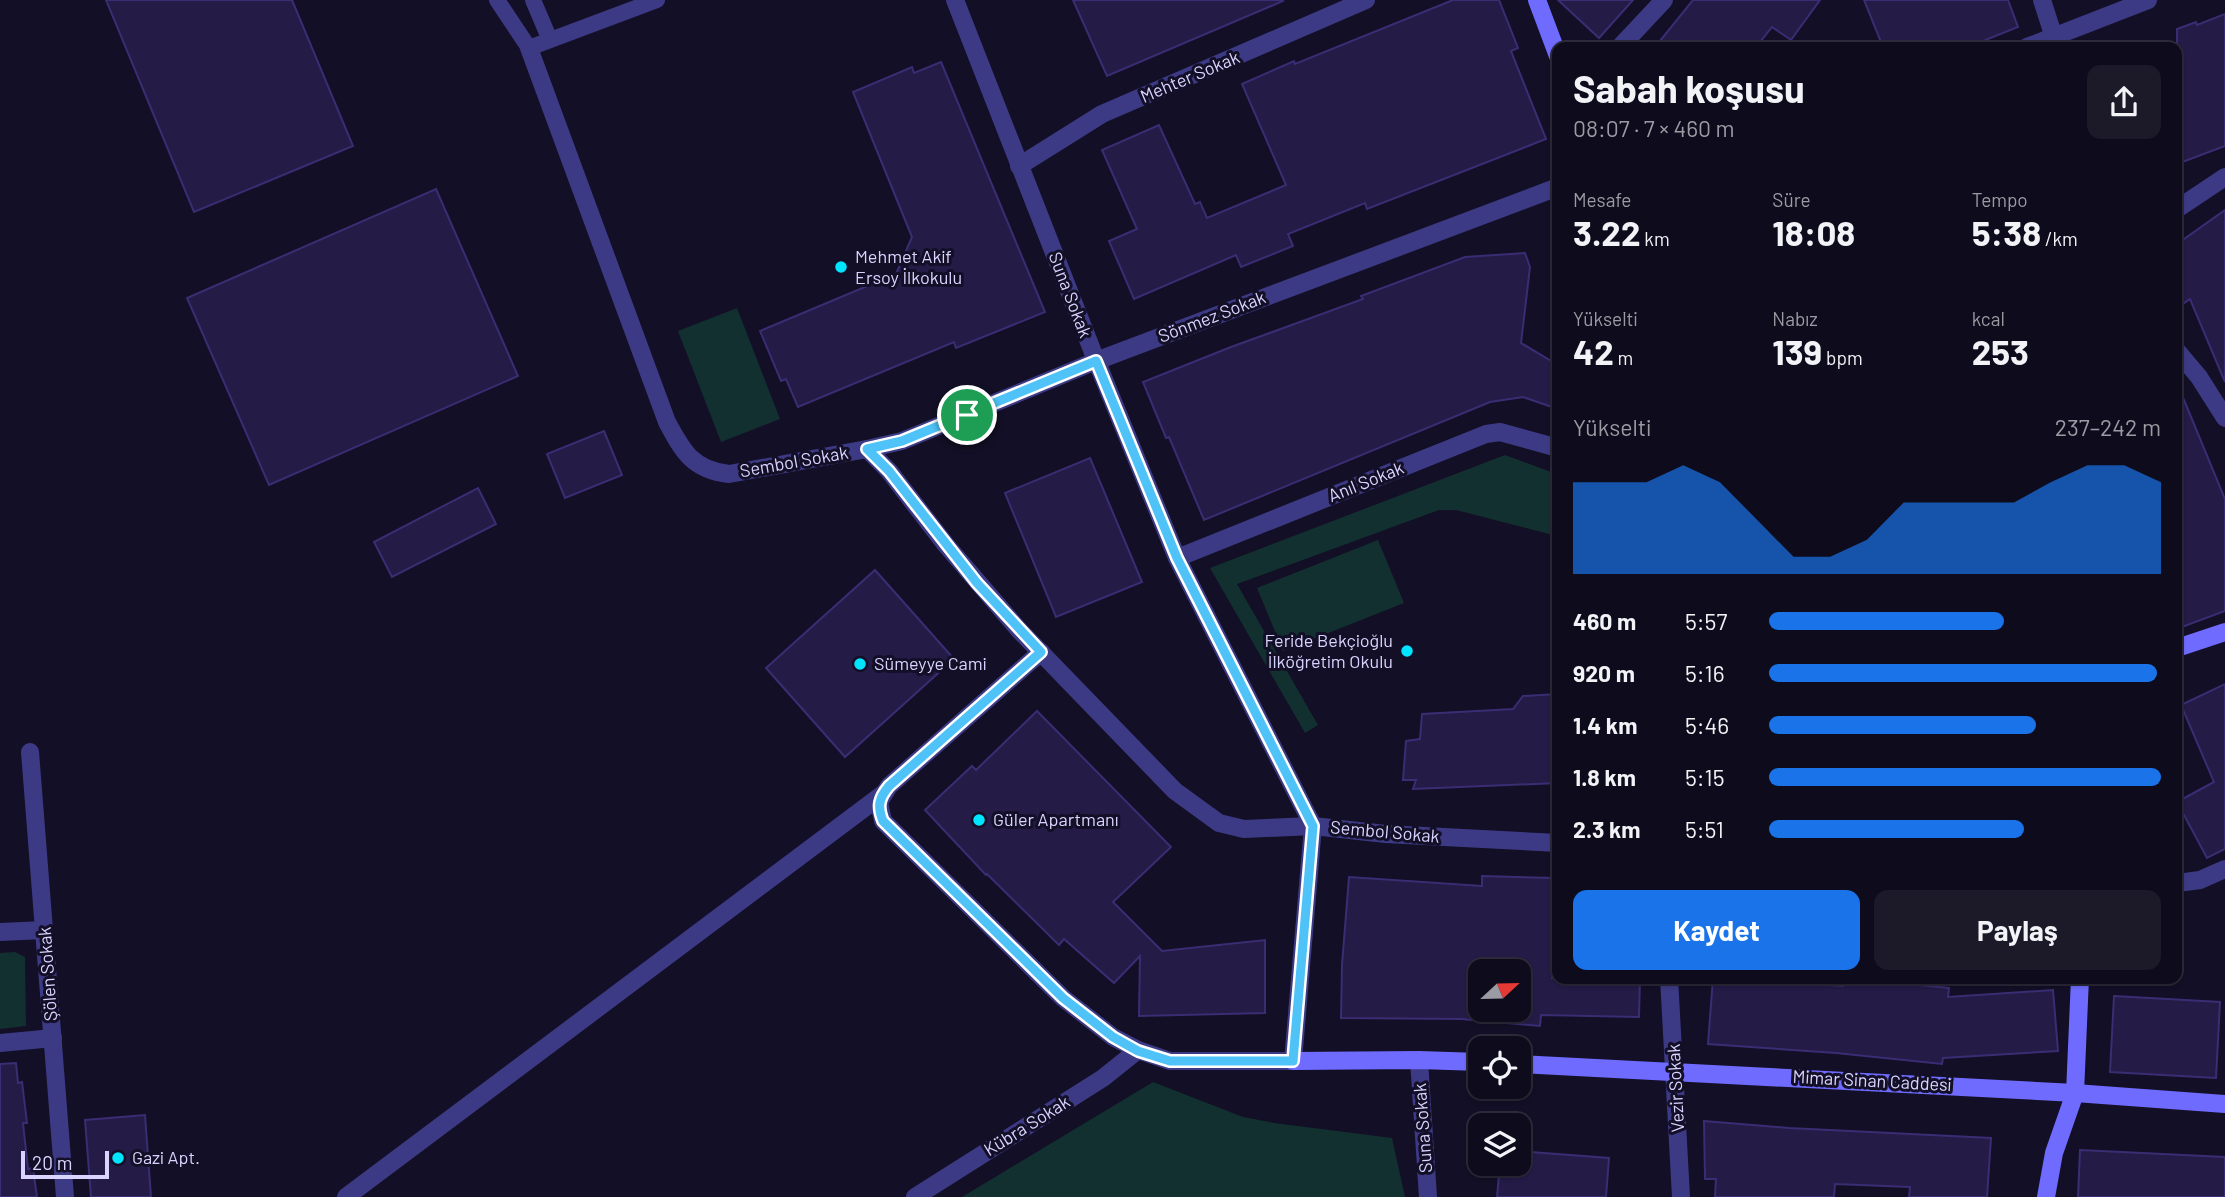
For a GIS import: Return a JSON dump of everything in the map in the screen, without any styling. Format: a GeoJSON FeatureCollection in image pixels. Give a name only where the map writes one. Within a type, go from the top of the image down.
{"type":"FeatureCollection","features":[{"type":"Feature","properties":{"kind":"street","name":"Suna Sokak"},"geometry":{"type":"LineString","coordinates":[[955,0],[1096,361],[1177,558],[1313,826]]}},
{"type":"Feature","properties":{"kind":"street","name":"Mehter Sokak"},"geometry":{"type":"LineString","coordinates":[[1019,166],[1102,114],[1367,0]]}},
{"type":"Feature","properties":{"kind":"street"},"geometry":{"type":"LineString","coordinates":[[1537,0],[1552,42]]}},
{"type":"Feature","properties":{"kind":"street"},"geometry":{"type":"LineString","coordinates":[[1625,42],[1664,0]]}},
{"type":"Feature","properties":{"kind":"street"},"geometry":{"type":"LineString","coordinates":[[2042,0],[2056,42],[2148,0]]}},
{"type":"Feature","properties":{"kind":"street","name":"Sembol Sokak"},"geometry":{"type":"LineString","coordinates":[[529,48],[667,422],[680,446],[694,463],[710,472],[729,474],[867,449],[889,471],[977,583],[1041,652],[1175,791],[1219,823],[1244,829],[1313,826],[1386,834],[1552,843]]}},
{"type":"Feature","properties":{"kind":"street"},"geometry":{"type":"LineString","coordinates":[[2182,206],[2225,177]]}},
{"type":"Feature","properties":{"kind":"street","name":"Sönmez Sokak"},"geometry":{"type":"LineString","coordinates":[[867,449],[902,441],[1096,361],[1552,189]]}},
{"type":"Feature","properties":{"kind":"street"},"geometry":{"type":"LineString","coordinates":[[2182,357],[2199,377],[2225,418]]}},
{"type":"Feature","properties":{"kind":"street","name":"Anıl Sokak"},"geometry":{"type":"LineString","coordinates":[[1177,558],[1486,434],[1500,432],[1552,446]]}},
{"type":"Feature","properties":{"kind":"street"},"geometry":{"type":"LineString","coordinates":[[2182,646],[2225,632]]}},
{"type":"Feature","properties":{"kind":"street"},"geometry":{"type":"LineString","coordinates":[[1041,652],[889,786],[879,803],[883,821],[1063,998],[1097,1026],[1138,1051],[1170,1061],[1468,1062]]}},
{"type":"Feature","properties":{"kind":"street","name":"Şölen Sokak"},"geometry":{"type":"LineString","coordinates":[[30,752],[65,1197]]}},
{"type":"Feature","properties":{"kind":"street"},"geometry":{"type":"LineString","coordinates":[[346,1197],[883,794]]}},
{"type":"Feature","properties":{"kind":"street"},"geometry":{"type":"LineString","coordinates":[[1293,1061],[1313,826]]}},
{"type":"Feature","properties":{"kind":"street"},"geometry":{"type":"LineString","coordinates":[[2182,882],[2200,880],[2225,869]]}},
{"type":"Feature","properties":{"kind":"street"},"geometry":{"type":"LineString","coordinates":[[0,932],[44,930]]}},
{"type":"Feature","properties":{"kind":"street","name":"Vezir Sokak"},"geometry":{"type":"LineString","coordinates":[[1669,984],[1681,1197]]}},
{"type":"Feature","properties":{"kind":"street"},"geometry":{"type":"LineString","coordinates":[[2046,1197],[2054,1153],[2075,1093],[2080,984]]}},
{"type":"Feature","properties":{"kind":"street"},"geometry":{"type":"LineString","coordinates":[[0,1043],[53,1038]]}},
{"type":"Feature","properties":{"kind":"street","name":"Kübra Sokak"},"geometry":{"type":"LineString","coordinates":[[915,1197],[1111,1072],[1138,1051]]}},
{"type":"Feature","properties":{"kind":"street","name":"Suna Sokak"},"geometry":{"type":"LineString","coordinates":[[1419,1060],[1428,1197]]}},
{"type":"Feature","properties":{"kind":"street","name":"Mimar Sinan Caddesi"},"geometry":{"type":"LineString","coordinates":[[1531,1064],[1675,1070],[2225,1104]]}},
{"type":"Feature","properties":{"kind":"lane"},"geometry":{"type":"LineString","coordinates":[[498,0],[529,48],[657,0]]}},
{"type":"Feature","properties":{"kind":"lane"},"geometry":{"type":"LineString","coordinates":[[534,0],[550,40]]}},
{"type":"Feature","properties":{"kind":"green space"},"geometry":{"type":"Polygon","coordinates":[[[737,308],[780,419],[721,442],[678,331],[737,308]]]}},
{"type":"Feature","properties":{"kind":"green space"},"geometry":{"type":"Polygon","coordinates":[[[1505,455],[1552,472],[1552,535],[1456,510],[1439,510],[1237,584],[1318,725],[1305,733],[1210,568],[1505,455]]]}},
{"type":"Feature","properties":{"kind":"green space"},"geometry":{"type":"Polygon","coordinates":[[[1378,540],[1404,603],[1283,651],[1257,588],[1378,540]]]}},
{"type":"Feature","properties":{"kind":"green space"},"geometry":{"type":"Polygon","coordinates":[[[15,952],[25,957],[26,1026],[0,1029],[0,953],[15,952]]]}},
{"type":"Feature","properties":{"kind":"green space"},"geometry":{"type":"Polygon","coordinates":[[[1153,1082],[1243,1117],[1392,1138],[1405,1197],[962,1197],[1153,1082]]]}},
{"type":"Feature","properties":{"kind":"building"},"geometry":{"type":"Polygon","coordinates":[[[106,0],[292,0],[353,146],[194,212],[106,0]]]}},
{"type":"Feature","properties":{"kind":"building"},"geometry":{"type":"Polygon","coordinates":[[[1073,0],[1282,0],[1283,1],[1107,76],[1073,0]]]}},
{"type":"Feature","properties":{"kind":"building"},"geometry":{"type":"Polygon","coordinates":[[[1453,0],[1499,0],[1518,48],[1511,51],[1546,139],[1367,209],[1365,203],[1288,234],[1293,246],[1241,267],[1236,255],[1134,299],[1109,241],[1137,229],[1102,150],[1159,125],[1195,204],[1200,202],[1207,218],[1286,185],[1242,84],[1294,61],[1295,64],[1453,0]]]}},
{"type":"Feature","properties":{"kind":"building"},"geometry":{"type":"Polygon","coordinates":[[[1558,0],[1633,0],[1599,38],[1558,0]]]}},
{"type":"Feature","properties":{"kind":"building"},"geometry":{"type":"Polygon","coordinates":[[[1693,0],[1820,0],[1791,40],[1772,27],[1760,42],[1659,42],[1693,0]]]}},
{"type":"Feature","properties":{"kind":"building"},"geometry":{"type":"Polygon","coordinates":[[[1864,0],[2008,0],[2018,27],[1980,42],[1881,42],[1864,0]]]}},
{"type":"Feature","properties":{"kind":"building"},"geometry":{"type":"Polygon","coordinates":[[[2225,14],[2225,146],[2182,162],[2182,42],[2177,42],[2177,29],[2196,22],[2197,25],[2225,14]]]}},
{"type":"Feature","properties":{"kind":"building"},"geometry":{"type":"Polygon","coordinates":[[[941,62],[1045,312],[956,348],[954,342],[798,407],[786,379],[781,381],[760,331],[896,274],[912,237],[853,92],[912,67],[914,73],[941,62]]]}},
{"type":"Feature","properties":{"kind":"building"},"geometry":{"type":"Polygon","coordinates":[[[436,189],[518,376],[269,485],[187,298],[436,189]]]}},
{"type":"Feature","properties":{"kind":"building"},"geometry":{"type":"Polygon","coordinates":[[[2225,210],[2225,382],[2190,299],[2182,305],[2182,240],[2225,210]]]}},
{"type":"Feature","properties":{"kind":"building"},"geometry":{"type":"Polygon","coordinates":[[[1525,253],[1530,267],[1521,343],[1552,361],[1552,407],[1523,397],[1490,402],[1204,520],[1143,382],[1363,299],[1361,296],[1465,257],[1525,253]]]}},
{"type":"Feature","properties":{"kind":"building"},"geometry":{"type":"Polygon","coordinates":[[[2182,395],[2225,499],[2225,611],[2182,627],[2182,395]]]}},
{"type":"Feature","properties":{"kind":"building"},"geometry":{"type":"Polygon","coordinates":[[[604,431],[622,475],[565,498],[547,454],[604,431]]]}},
{"type":"Feature","properties":{"kind":"building"},"geometry":{"type":"Polygon","coordinates":[[[1090,458],[1142,582],[1056,617],[1005,493],[1090,458]]]}},
{"type":"Feature","properties":{"kind":"building"},"geometry":{"type":"Polygon","coordinates":[[[478,488],[496,524],[392,577],[374,542],[478,488]]]}},
{"type":"Feature","properties":{"kind":"building","name":"Sümeyye Cami"},"geometry":{"type":"Polygon","coordinates":[[[875,570],[954,659],[845,757],[766,668],[875,570]]]}},
{"type":"Feature","properties":{"kind":"building"},"geometry":{"type":"Polygon","coordinates":[[[2225,684],[2225,849],[2207,858],[2182,811],[2182,799],[2214,782],[2182,705],[2225,684]]]}},
{"type":"Feature","properties":{"kind":"building"},"geometry":{"type":"Polygon","coordinates":[[[1552,694],[1552,783],[1413,789],[1416,780],[1403,780],[1406,741],[1420,739],[1422,714],[1513,709],[1523,696],[1552,694]]]}},
{"type":"Feature","properties":{"kind":"building"},"geometry":{"type":"Polygon","coordinates":[[[1037,711],[1171,847],[1113,902],[1162,951],[1265,940],[1265,1013],[1139,1016],[1140,956],[1114,983],[1064,939],[1059,945],[986,875],[925,810],[972,766],[976,770],[1037,711]]]}},
{"type":"Feature","properties":{"kind":"building"},"geometry":{"type":"Polygon","coordinates":[[[1482,876],[1552,878],[1552,984],[1640,984],[1639,1017],[1541,1015],[1540,1026],[1495,1022],[1531,1022],[1531,959],[1468,959],[1468,1020],[1341,1018],[1349,877],[1482,886],[1482,876]]]}},
{"type":"Feature","properties":{"kind":"building"},"geometry":{"type":"Polygon","coordinates":[[[1713,984],[1909,984],[1949,988],[1948,997],[2053,990],[2058,1051],[1943,1058],[1942,1064],[1708,1044],[1713,984]]]}},
{"type":"Feature","properties":{"kind":"building"},"geometry":{"type":"Polygon","coordinates":[[[2114,996],[2220,1002],[2216,1078],[2110,1072],[2114,996]]]}},
{"type":"Feature","properties":{"kind":"building"},"geometry":{"type":"Polygon","coordinates":[[[16,1063],[18,1083],[22,1082],[27,1123],[23,1123],[28,1169],[33,1168],[37,1197],[0,1197],[0,1064],[16,1063]]]}},
{"type":"Feature","properties":{"kind":"building","name":"Gazi Apt."},"geometry":{"type":"Polygon","coordinates":[[[145,1115],[151,1197],[91,1197],[85,1120],[145,1115]]]}},
{"type":"Feature","properties":{"kind":"building"},"geometry":{"type":"Polygon","coordinates":[[[1704,1121],[1991,1138],[1987,1197],[1909,1197],[1910,1187],[1835,1184],[1834,1197],[1715,1197],[1716,1179],[1705,1179],[1704,1121]]]}},
{"type":"Feature","properties":{"kind":"building"},"geometry":{"type":"Polygon","coordinates":[[[2080,1150],[2225,1157],[2225,1197],[2078,1197],[2080,1150]]]}},
{"type":"Feature","properties":{"kind":"building"},"geometry":{"type":"Polygon","coordinates":[[[1531,1152],[1609,1158],[1606,1197],[1497,1197],[1499,1176],[1531,1176],[1531,1152]]]}},
{"type":"Feature","properties":{"kind":"place","name":"Mehmet Akif Ersoy İlkokulu"},"geometry":{"type":"Point","coordinates":[841,267]}},
{"type":"Feature","properties":{"kind":"place","name":"Feride Bekçioğlu İlköğretim Okulu"},"geometry":{"type":"Point","coordinates":[1407,651]}},
{"type":"Feature","properties":{"kind":"place","name":"Sümeyye Cami"},"geometry":{"type":"Point","coordinates":[860,664]}},
{"type":"Feature","properties":{"kind":"place","name":"Güler Apartmanı"},"geometry":{"type":"Point","coordinates":[979,820]}},
{"type":"Feature","properties":{"kind":"place","name":"Gazi Apt."},"geometry":{"type":"Point","coordinates":[118,1158]}},
{"type":"Feature","properties":{"kind":"route"},"geometry":{"type":"LineString","coordinates":[[1096,361],[1177,558],[1313,826],[1293,1061],[1170,1061],[1138,1051],[1113,1037],[1063,998],[883,821],[879,803],[889,786],[1041,652],[977,583],[889,471],[867,449],[902,441],[967,415],[1096,361]]}}]}
